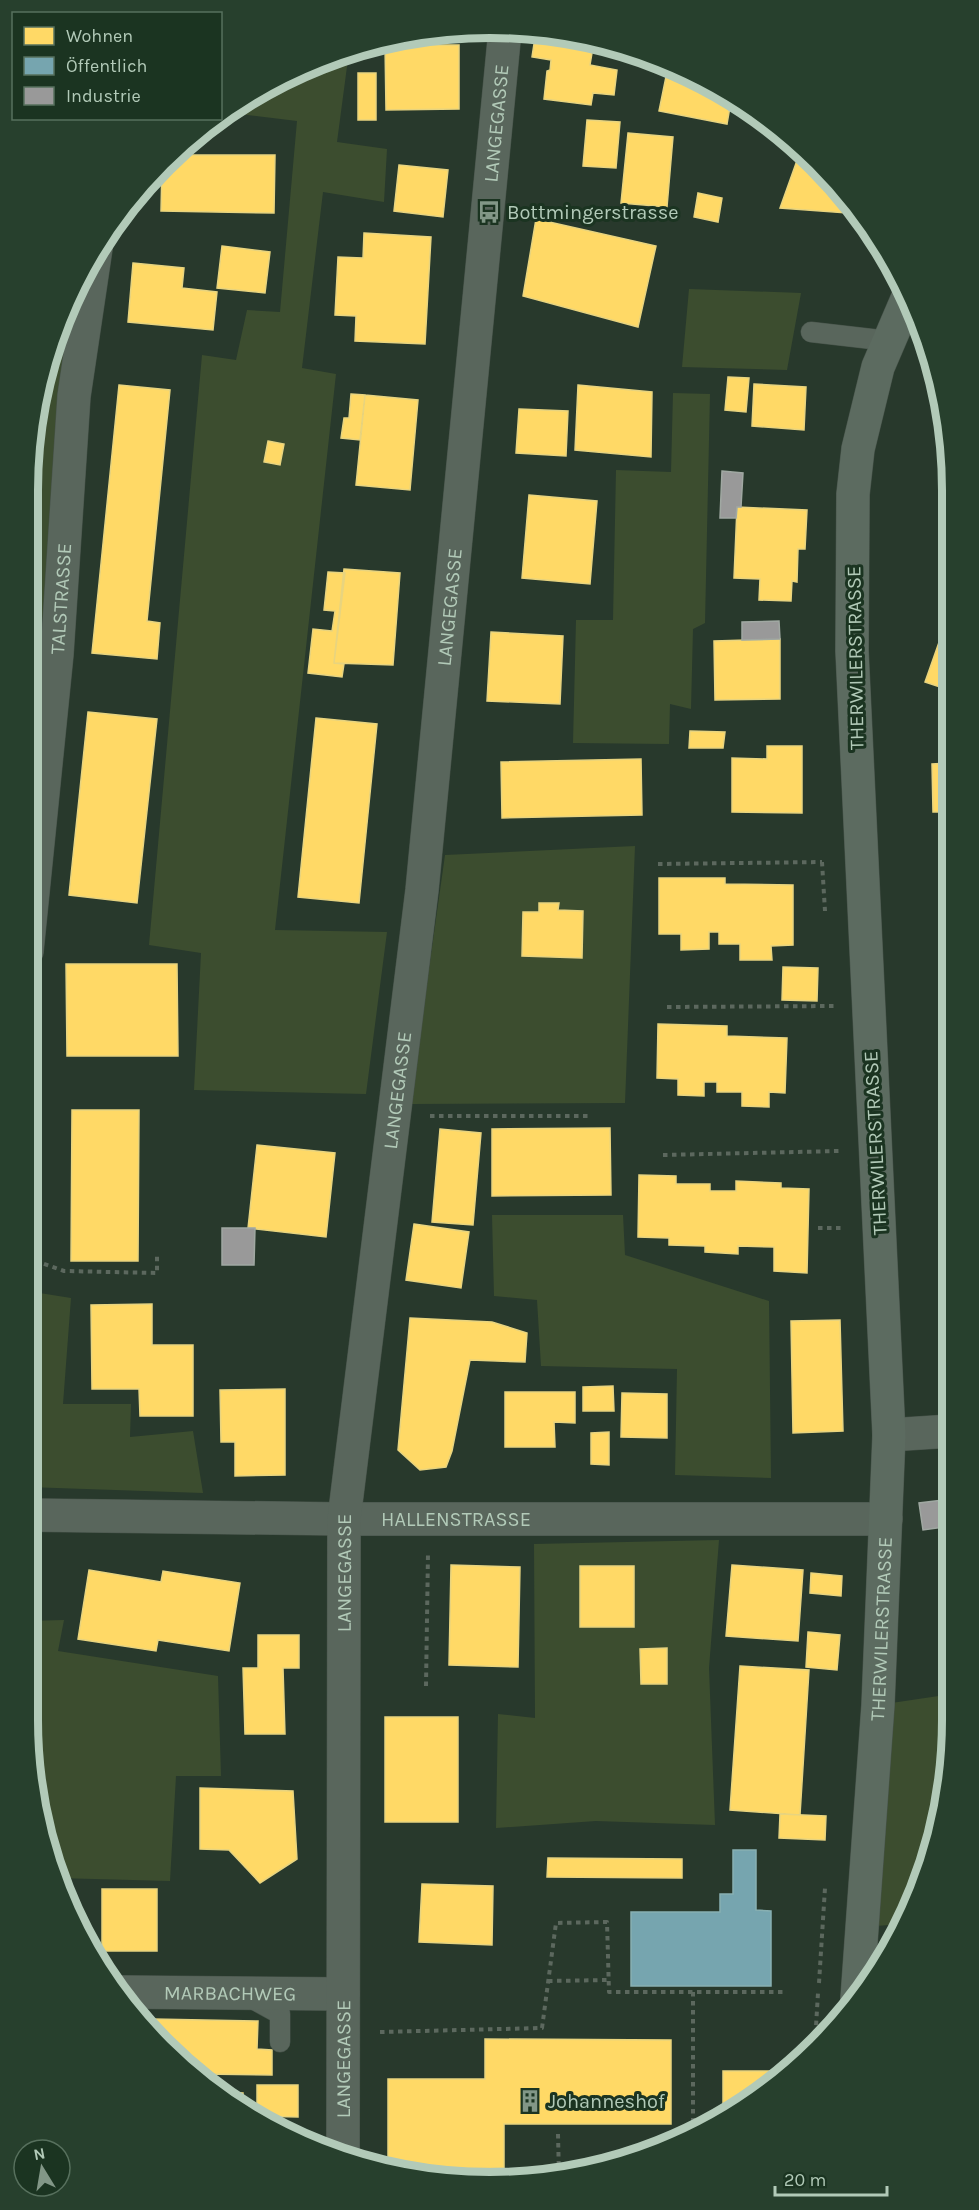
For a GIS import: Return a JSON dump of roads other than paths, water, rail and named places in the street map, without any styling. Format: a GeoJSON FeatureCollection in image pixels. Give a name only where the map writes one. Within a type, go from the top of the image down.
{"type":"FeatureCollection","features":[{"type":"Feature","properties":{"kind":"main road","name":"THERWILERSTRASSE"},"geometry":{"type":"LineString","coordinates":[[858,1982],[878,1705],[889,1435],[852,651],[853,494],[858,449],[878,367],[903,308]]}},
{"type":"Feature","properties":{"kind":"street","name":"LANGEGASSE"},"geometry":{"type":"LineString","coordinates":[[343,2149],[344,1519],[423,878],[504,38]]}},
{"type":"Feature","properties":{"kind":"street","name":"TALSTRASSE"},"geometry":{"type":"LineString","coordinates":[[38,842],[57,654],[74,396],[92,274]]}},
{"type":"Feature","properties":{"kind":"street"},"geometry":{"type":"LineString","coordinates":[[889,1435],[942,1432]]}},
{"type":"Feature","properties":{"kind":"street","name":"HALLENSTRASSE"},"geometry":{"type":"LineString","coordinates":[[38,1515],[428,1520],[886,1519]]}},
{"type":"Feature","properties":{"kind":"street","name":"MARBACHWEG"},"geometry":{"type":"LineString","coordinates":[[128,1992],[343,1994]]}},
{"type":"Feature","properties":{"kind":"lane"},"geometry":{"type":"LineString","coordinates":[[811,332],[889,341]]}},
{"type":"Feature","properties":{"kind":"lane"},"geometry":{"type":"LineString","coordinates":[[244,1993],[279,2014],[280,2042]]}},
{"type":"Feature","properties":{"kind":"place","name":"Bottmingerstrasse"},"geometry":{"type":"Point","coordinates":[489,212]}},
{"type":"Feature","properties":{"kind":"place","name":"Johanneshof"},"geometry":{"type":"Point","coordinates":[530,2101]}}]}
